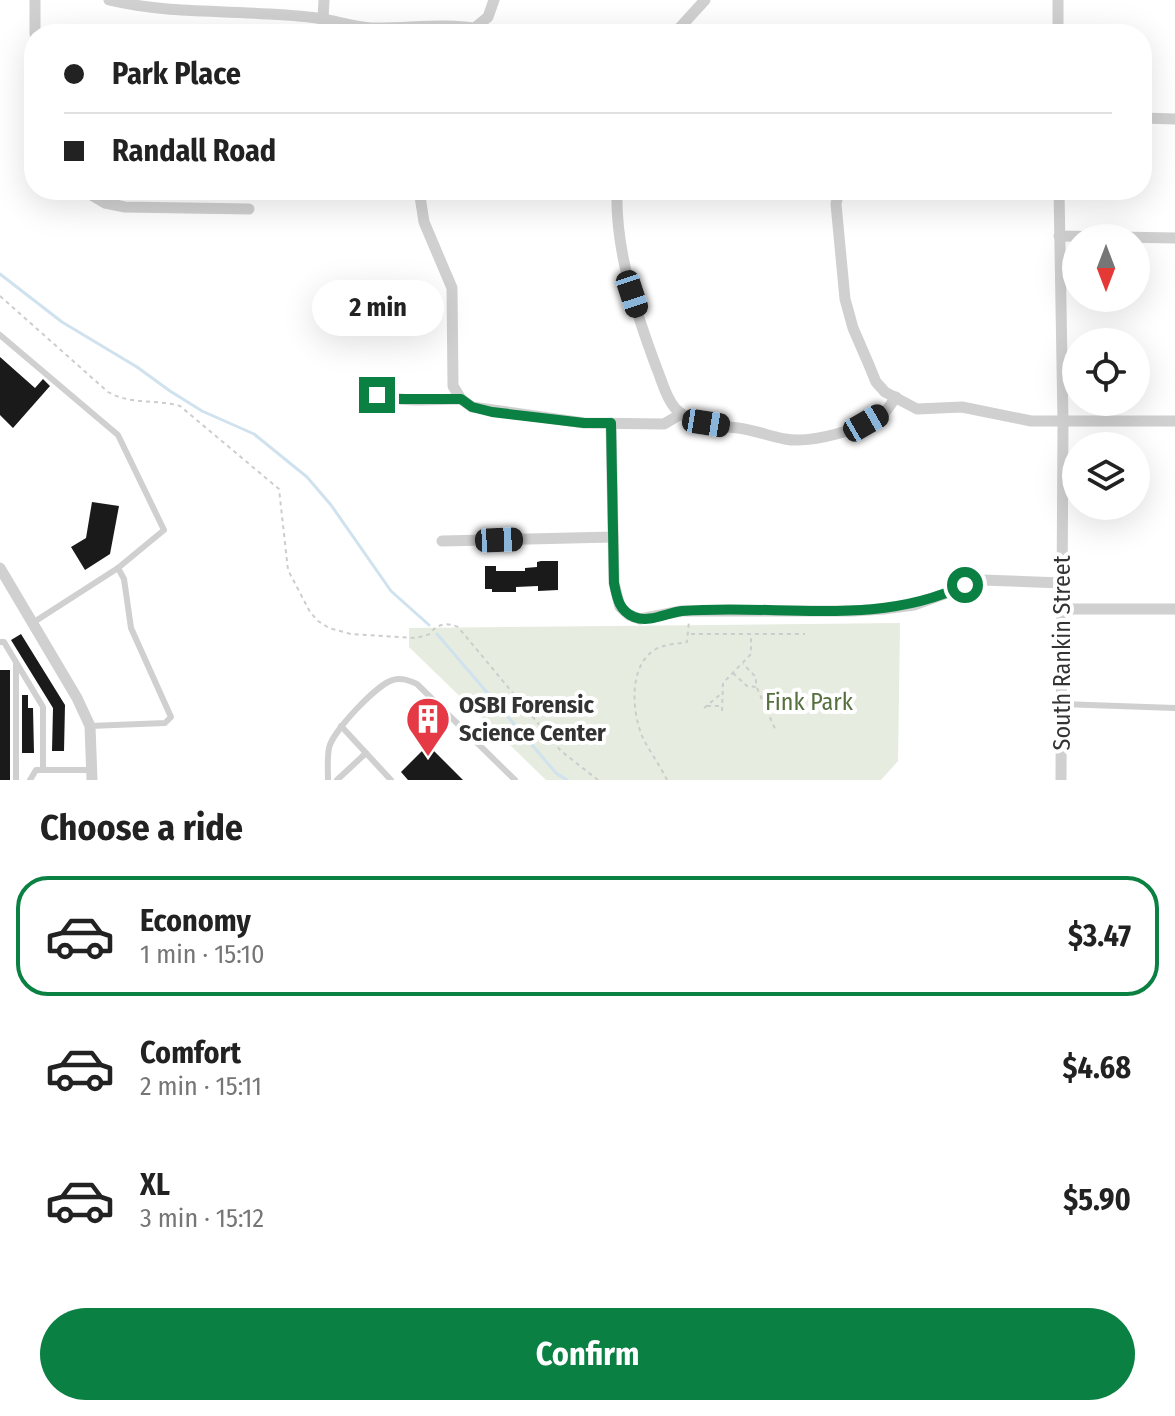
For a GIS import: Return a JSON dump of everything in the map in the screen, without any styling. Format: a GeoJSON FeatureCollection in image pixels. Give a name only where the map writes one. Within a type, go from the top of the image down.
{"type":"FeatureCollection","features":[{"type":"Feature","properties":{"kind":"street"},"geometry":{"type":"LineString","coordinates":[[35,0],[35,24]]}},
{"type":"Feature","properties":{"kind":"street"},"geometry":{"type":"LineString","coordinates":[[109,0],[143,8],[267,13],[341,24]]}},
{"type":"Feature","properties":{"kind":"street"},"geometry":{"type":"LineString","coordinates":[[323,19],[324,0]]}},
{"type":"Feature","properties":{"kind":"street"},"geometry":{"type":"LineString","coordinates":[[479,24],[488,17],[494,0]]}},
{"type":"Feature","properties":{"kind":"street"},"geometry":{"type":"LineString","coordinates":[[683,24],[705,0]]}},
{"type":"Feature","properties":{"kind":"street"},"geometry":{"type":"LineString","coordinates":[[1058,0],[1058,24]]}},
{"type":"Feature","properties":{"kind":"street"},"geometry":{"type":"LineString","coordinates":[[1152,118],[1175,119]]}},
{"type":"Feature","properties":{"kind":"street"},"geometry":{"type":"LineString","coordinates":[[100,200],[125,207],[249,209]]}},
{"type":"Feature","properties":{"kind":"street"},"geometry":{"type":"LineString","coordinates":[[421,200],[424,222],[452,288],[453,386],[461,399],[472,407],[492,412],[571,422],[664,424],[681,414]]}},
{"type":"Feature","properties":{"kind":"street"},"geometry":{"type":"LineString","coordinates":[[616,200],[632,294],[664,387],[672,405],[681,414],[690,420],[747,429],[788,440],[813,438],[866,423],[885,412],[896,397]]}},
{"type":"Feature","properties":{"kind":"street"},"geometry":{"type":"LineString","coordinates":[[837,200],[845,299],[853,328],[876,382],[885,392],[917,409],[962,407],[1031,421],[1175,421]]}},
{"type":"Feature","properties":{"kind":"street","name":"South Rankin Street"},"geometry":{"type":"LineString","coordinates":[[1059,200],[1063,421],[1061,780]]}},
{"type":"Feature","properties":{"kind":"street"},"geometry":{"type":"LineString","coordinates":[[1059,236],[1175,238]]}},
{"type":"Feature","properties":{"kind":"street"},"geometry":{"type":"LineString","coordinates":[[367,388],[377,395],[394,399],[461,399]]}},
{"type":"Feature","properties":{"kind":"street"},"geometry":{"type":"LineString","coordinates":[[611,423],[614,583],[620,607],[640,619],[690,611],[853,611],[914,605],[982,580],[1062,583]]}},
{"type":"Feature","properties":{"kind":"street"},"geometry":{"type":"LineString","coordinates":[[442,541],[613,537]]}},
{"type":"Feature","properties":{"kind":"street"},"geometry":{"type":"LineString","coordinates":[[0,568],[34,622],[90,726],[93,775]]}},
{"type":"Feature","properties":{"kind":"street"},"geometry":{"type":"LineString","coordinates":[[1062,609],[1175,609]]}},
{"type":"Feature","properties":{"kind":"lane"},"geometry":{"type":"LineString","coordinates":[[0,335],[118,435],[164,530],[118,568],[34,622]]}},
{"type":"Feature","properties":{"kind":"lane"},"geometry":{"type":"LineString","coordinates":[[90,726],[165,723],[171,717],[131,628],[124,579],[118,568]]}},
{"type":"Feature","properties":{"kind":"lane"},"geometry":{"type":"LineString","coordinates":[[0,642],[4,642],[43,707],[43,770]]}},
{"type":"Feature","properties":{"kind":"lane"},"geometry":{"type":"LineString","coordinates":[[16,662],[16,780]]}},
{"type":"Feature","properties":{"kind":"lane"},"geometry":{"type":"LineString","coordinates":[[328,780],[329,746],[341,726],[380,686],[394,679],[407,679],[417,684],[515,780]]}},
{"type":"Feature","properties":{"kind":"lane"},"geometry":{"type":"LineString","coordinates":[[1061,704],[1175,708]]}},
{"type":"Feature","properties":{"kind":"lane"},"geometry":{"type":"LineString","coordinates":[[341,726],[391,780]]}},
{"type":"Feature","properties":{"kind":"lane"},"geometry":{"type":"LineString","coordinates":[[337,780],[366,753]]}},
{"type":"Feature","properties":{"kind":"lane"},"geometry":{"type":"LineString","coordinates":[[30,780],[36,770],[93,775]]}},
{"type":"Feature","properties":{"kind":"path"},"geometry":{"type":"LineString","coordinates":[[0,296],[108,392],[122,400],[165,402],[180,406],[279,489],[288,570],[318,621],[329,628],[351,634],[416,638],[451,623],[458,627],[561,751],[598,780]]}},
{"type":"Feature","properties":{"kind":"path"},"geometry":{"type":"LineString","coordinates":[[667,780],[638,724],[636,681],[653,651],[687,642],[690,611]]}},
{"type":"Feature","properties":{"kind":"path"},"geometry":{"type":"LineString","coordinates":[[689,634],[805,634]]}},
{"type":"Feature","properties":{"kind":"path"},"geometry":{"type":"LineString","coordinates":[[722,711],[723,683],[751,654],[751,634]]}},
{"type":"Feature","properties":{"kind":"path"},"geometry":{"type":"LineString","coordinates":[[743,663],[756,677],[756,687],[776,731]]}},
{"type":"Feature","properties":{"kind":"path"},"geometry":{"type":"LineString","coordinates":[[733,673],[747,686],[756,687]]}},
{"type":"Feature","properties":{"kind":"path"},"geometry":{"type":"LineString","coordinates":[[722,706],[705,707],[723,692]]}},
{"type":"Feature","properties":{"kind":"green space","name":"Fink Park"},"geometry":{"type":"Polygon","coordinates":[[[900,623],[898,761],[881,780],[546,780],[409,647],[409,628],[900,623]]]}},
{"type":"Feature","properties":{"kind":"building"},"geometry":{"type":"Polygon","coordinates":[[[0,357],[35,388],[43,379],[50,386],[13,428],[0,415],[0,357]]]}},
{"type":"Feature","properties":{"kind":"building"},"geometry":{"type":"Polygon","coordinates":[[[92,502],[119,506],[110,554],[85,570],[71,547],[86,538],[92,502]]]}},
{"type":"Feature","properties":{"kind":"building"},"geometry":{"type":"Polygon","coordinates":[[[558,561],[558,590],[538,591],[538,586],[516,587],[516,592],[485,589],[485,566],[496,566],[496,571],[525,571],[525,568],[537,567],[537,562],[558,561]]]}},
{"type":"Feature","properties":{"kind":"building"},"geometry":{"type":"Polygon","coordinates":[[[21,634],[65,705],[64,751],[52,751],[53,708],[11,640],[21,634]]]}},
{"type":"Feature","properties":{"kind":"building"},"geometry":{"type":"Polygon","coordinates":[[[0,670],[10,670],[10,780],[0,780],[0,670]]]}},
{"type":"Feature","properties":{"kind":"building"},"geometry":{"type":"Polygon","coordinates":[[[22,695],[28,695],[28,708],[33,708],[34,753],[22,753],[22,695]]]}},
{"type":"Feature","properties":{"kind":"building","name":"OSBI Forensic Science Center"},"geometry":{"type":"Polygon","coordinates":[[[428,745],[463,780],[408,780],[401,772],[428,745]]]}},
{"type":"Feature","properties":{"kind":"waterway"},"geometry":{"type":"LineString","coordinates":[[0,274],[62,322],[137,367],[170,391],[202,411],[254,434],[307,477],[331,505],[391,591],[429,625]]}},
{"type":"Feature","properties":{"kind":"waterway"},"geometry":{"type":"LineString","coordinates":[[437,634],[556,773],[567,780]]}},
{"type":"Feature","properties":{"kind":"place","name":"OSBI Forensic Science Center"},"geometry":{"type":"Point","coordinates":[428,758]}},
{"type":"Feature","properties":{"kind":"route"},"geometry":{"type":"LineString","coordinates":[[377,395],[394,399],[461,399],[472,407],[492,412],[584,423],[611,423],[616,597],[620,607],[640,619],[681,611],[884,609],[914,605],[965,585]]}}]}
